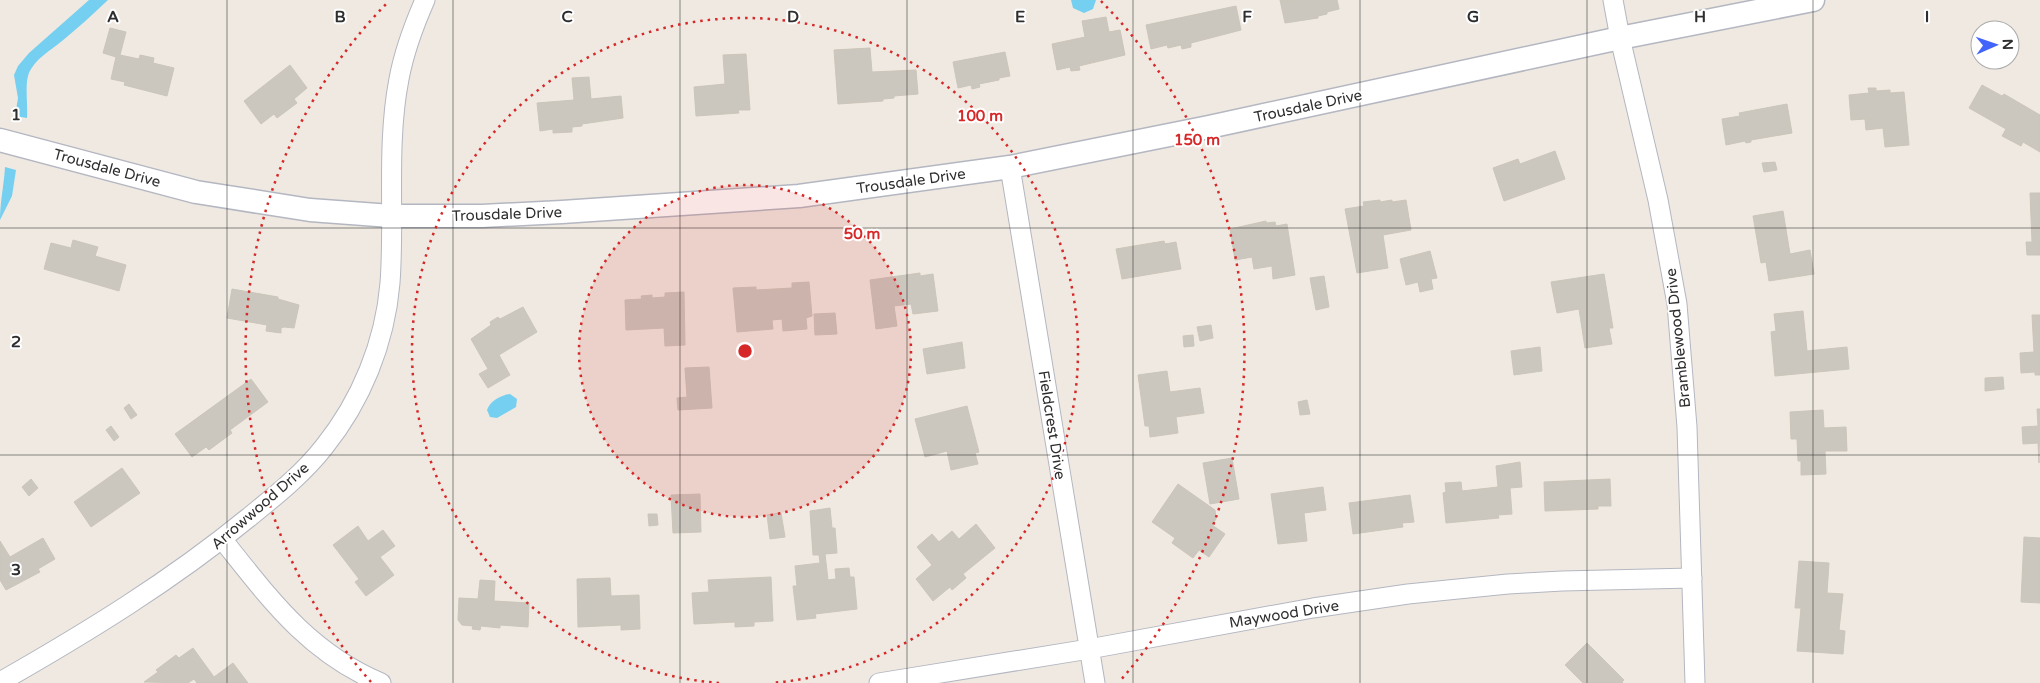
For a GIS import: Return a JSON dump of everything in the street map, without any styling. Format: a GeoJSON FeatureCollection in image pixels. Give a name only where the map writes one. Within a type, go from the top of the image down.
{"type":"FeatureCollection","features":[{"type":"Feature","properties":{"kind":"street","name":"Arrowwood Drive"},"geometry":{"type":"LineString","coordinates":[[0,682],[134,601],[222,539],[294,479],[323,449],[350,410],[370,368],[382,327],[389,286],[392,151],[399,79],[410,38],[425,0]]}},
{"type":"Feature","properties":{"kind":"street","name":"Bramblewood Drive"},"geometry":{"type":"LineString","coordinates":[[1613,0],[1620,38],[1658,200],[1677,304],[1686,417],[1695,683]]}},
{"type":"Feature","properties":{"kind":"street","name":"Trousdale Drive"},"geometry":{"type":"LineString","coordinates":[[0,140],[196,192],[310,210],[391,216],[482,216],[799,196],[1010,167],[1209,127],[1620,38],[1813,0]]}},
{"type":"Feature","properties":{"kind":"street","name":"Fieldcrest Drive"},"geometry":{"type":"LineString","coordinates":[[1010,167],[1094,683]]}},
{"type":"Feature","properties":{"kind":"street"},"geometry":{"type":"LineString","coordinates":[[222,539],[285,616],[305,635],[345,666],[381,683]]}},
{"type":"Feature","properties":{"kind":"street","name":"Maywood Drive"},"geometry":{"type":"LineString","coordinates":[[879,683],[1089,649],[1313,608],[1408,594],[1517,583],[1692,578]]}},
{"type":"Feature","properties":{"kind":"water"},"geometry":{"type":"Polygon","coordinates":[[[89,0],[108,0],[34,65],[30,70],[27,80],[27,118],[15,116],[18,98],[14,75],[18,66],[29,53],[89,0]]]}},
{"type":"Feature","properties":{"kind":"water"},"geometry":{"type":"Polygon","coordinates":[[[1071,0],[1096,0],[1093,9],[1084,13],[1073,8],[1071,0]]]}},
{"type":"Feature","properties":{"kind":"water"},"geometry":{"type":"Polygon","coordinates":[[[5,167],[16,170],[12,196],[0,220],[1,207],[5,167]]]}},
{"type":"Feature","properties":{"kind":"water"},"geometry":{"type":"Polygon","coordinates":[[[510,394],[517,399],[516,407],[497,418],[490,417],[487,410],[493,401],[510,394]]]}},
{"type":"Feature","properties":{"kind":"building"},"geometry":{"type":"Polygon","coordinates":[[[1280,0],[1337,0],[1339,9],[1327,12],[1327,14],[1318,16],[1318,18],[1285,23],[1280,0]]]}},
{"type":"Feature","properties":{"kind":"building"},"geometry":{"type":"Polygon","coordinates":[[[1236,6],[1241,30],[1191,43],[1191,47],[1182,49],[1181,45],[1168,48],[1167,45],[1151,49],[1146,25],[1236,6]]]}},
{"type":"Feature","properties":{"kind":"building"},"geometry":{"type":"Polygon","coordinates":[[[1106,17],[1109,32],[1120,30],[1125,55],[1079,66],[1080,70],[1071,71],[1070,67],[1057,70],[1052,44],[1085,37],[1082,21],[1106,17]]]}},
{"type":"Feature","properties":{"kind":"building"},"geometry":{"type":"Polygon","coordinates":[[[110,28],[126,32],[120,55],[139,59],[140,55],[154,58],[153,63],[174,68],[167,96],[124,85],[125,82],[111,79],[116,57],[103,53],[110,28]]]}},
{"type":"Feature","properties":{"kind":"building"},"geometry":{"type":"Polygon","coordinates":[[[870,48],[872,72],[916,70],[918,94],[894,96],[894,98],[883,99],[883,101],[838,104],[834,50],[870,48]]]}},
{"type":"Feature","properties":{"kind":"building"},"geometry":{"type":"Polygon","coordinates":[[[1005,52],[1010,76],[979,84],[980,87],[972,89],[971,85],[958,88],[953,62],[1005,52]]]}},
{"type":"Feature","properties":{"kind":"building"},"geometry":{"type":"Polygon","coordinates":[[[746,54],[750,110],[738,110],[739,113],[696,116],[694,87],[725,84],[723,55],[746,54]]]}},
{"type":"Feature","properties":{"kind":"building"},"geometry":{"type":"Polygon","coordinates":[[[290,65],[307,88],[294,99],[297,103],[277,118],[274,114],[261,124],[244,101],[290,65]]]}},
{"type":"Feature","properties":{"kind":"building"},"geometry":{"type":"Polygon","coordinates":[[[589,77],[591,99],[621,96],[623,118],[582,124],[582,126],[572,127],[572,132],[553,133],[553,129],[540,131],[537,103],[574,100],[572,78],[589,77]]]}},
{"type":"Feature","properties":{"kind":"building"},"geometry":{"type":"Polygon","coordinates":[[[1982,85],[2002,96],[2004,94],[2040,115],[2040,152],[2023,142],[2021,146],[2002,136],[2006,129],[1969,108],[1982,85]]]}},
{"type":"Feature","properties":{"kind":"building"},"geometry":{"type":"Polygon","coordinates":[[[1868,88],[1876,88],[1876,91],[1890,90],[1890,93],[1904,92],[1909,145],[1885,147],[1883,128],[1866,130],[1865,119],[1851,120],[1849,95],[1869,93],[1868,88]]]}},
{"type":"Feature","properties":{"kind":"building"},"geometry":{"type":"Polygon","coordinates":[[[1787,104],[1792,133],[1751,140],[1751,142],[1746,143],[1745,141],[1726,145],[1722,119],[1740,116],[1739,113],[1787,104]]]}},
{"type":"Feature","properties":{"kind":"building"},"geometry":{"type":"Polygon","coordinates":[[[1555,151],[1565,179],[1504,201],[1493,168],[1518,159],[1520,164],[1555,151]]]}},
{"type":"Feature","properties":{"kind":"building"},"geometry":{"type":"Polygon","coordinates":[[[1775,162],[1777,170],[1764,172],[1762,163],[1775,162]]]}},
{"type":"Feature","properties":{"kind":"building"},"geometry":{"type":"Polygon","coordinates":[[[2030,193],[2040,193],[2040,255],[2027,255],[2026,242],[2032,242],[2030,193]]]}},
{"type":"Feature","properties":{"kind":"building"},"geometry":{"type":"Polygon","coordinates":[[[1380,200],[1380,202],[1392,200],[1392,202],[1406,200],[1411,230],[1383,235],[1388,268],[1357,273],[1345,209],[1364,206],[1363,202],[1380,200]]]}},
{"type":"Feature","properties":{"kind":"building"},"geometry":{"type":"Polygon","coordinates":[[[1783,211],[1790,254],[1810,250],[1814,274],[1769,281],[1766,262],[1761,263],[1753,216],[1783,211]]]}},
{"type":"Feature","properties":{"kind":"building"},"geometry":{"type":"Polygon","coordinates":[[[1266,221],[1266,223],[1275,222],[1276,226],[1287,224],[1295,275],[1273,279],[1272,266],[1254,269],[1252,257],[1235,260],[1230,229],[1266,221]]]}},
{"type":"Feature","properties":{"kind":"building"},"geometry":{"type":"Polygon","coordinates":[[[73,240],[98,247],[95,256],[126,265],[119,291],[44,269],[51,243],[71,248],[73,240]]]}},
{"type":"Feature","properties":{"kind":"building"},"geometry":{"type":"Polygon","coordinates":[[[1164,241],[1165,244],[1176,242],[1181,269],[1122,279],[1116,249],[1164,241]]]}},
{"type":"Feature","properties":{"kind":"building"},"geometry":{"type":"Polygon","coordinates":[[[1430,251],[1437,278],[1431,279],[1433,289],[1420,292],[1418,282],[1406,285],[1400,259],[1430,251]]]}},
{"type":"Feature","properties":{"kind":"building"},"geometry":{"type":"Polygon","coordinates":[[[920,273],[920,276],[933,274],[938,311],[913,314],[911,304],[894,306],[897,326],[876,329],[870,280],[920,273]]]}},
{"type":"Feature","properties":{"kind":"building"},"geometry":{"type":"Polygon","coordinates":[[[1604,274],[1613,328],[1609,328],[1612,344],[1585,348],[1579,309],[1557,313],[1551,282],[1604,274]]]}},
{"type":"Feature","properties":{"kind":"building"},"geometry":{"type":"Polygon","coordinates":[[[1324,276],[1329,307],[1316,310],[1310,278],[1324,276]]]}},
{"type":"Feature","properties":{"kind":"building"},"geometry":{"type":"Polygon","coordinates":[[[809,282],[812,316],[806,318],[807,329],[783,331],[782,319],[772,320],[773,329],[737,332],[733,288],[756,287],[756,290],[792,288],[792,283],[809,282]]]}},
{"type":"Feature","properties":{"kind":"building"},"geometry":{"type":"Polygon","coordinates":[[[232,289],[278,297],[278,299],[299,305],[294,328],[281,328],[281,333],[266,331],[267,325],[227,318],[232,289]]]}},
{"type":"Feature","properties":{"kind":"building"},"geometry":{"type":"Polygon","coordinates":[[[684,292],[685,345],[665,346],[664,328],[626,330],[625,300],[642,299],[641,296],[652,295],[652,298],[665,297],[665,293],[684,292]]]}},
{"type":"Feature","properties":{"kind":"building"},"geometry":{"type":"Polygon","coordinates":[[[523,307],[537,332],[499,355],[510,375],[488,388],[479,374],[488,369],[471,339],[491,325],[490,322],[498,317],[500,319],[523,307]]]}},
{"type":"Feature","properties":{"kind":"building"},"geometry":{"type":"Polygon","coordinates":[[[1803,311],[1807,351],[1847,347],[1849,369],[1775,376],[1771,332],[1776,331],[1774,314],[1803,311]]]}},
{"type":"Feature","properties":{"kind":"building"},"geometry":{"type":"Polygon","coordinates":[[[835,313],[837,334],[815,335],[814,314],[835,313]]]}},
{"type":"Feature","properties":{"kind":"building"},"geometry":{"type":"Polygon","coordinates":[[[2032,315],[2040,315],[2040,375],[2035,375],[2035,372],[2021,373],[2020,353],[2034,352],[2032,315]]]}},
{"type":"Feature","properties":{"kind":"building"},"geometry":{"type":"Polygon","coordinates":[[[1211,325],[1213,338],[1200,341],[1197,327],[1211,325]]]}},
{"type":"Feature","properties":{"kind":"building"},"geometry":{"type":"Polygon","coordinates":[[[1193,335],[1194,346],[1184,347],[1183,336],[1193,335]]]}},
{"type":"Feature","properties":{"kind":"building"},"geometry":{"type":"Polygon","coordinates":[[[962,342],[965,368],[927,374],[923,349],[962,342]]]}},
{"type":"Feature","properties":{"kind":"building"},"geometry":{"type":"Polygon","coordinates":[[[1540,347],[1542,371],[1514,375],[1511,351],[1540,347]]]}},
{"type":"Feature","properties":{"kind":"building"},"geometry":{"type":"Polygon","coordinates":[[[709,367],[712,408],[678,410],[677,398],[687,397],[685,368],[709,367]]]}},
{"type":"Feature","properties":{"kind":"building"},"geometry":{"type":"Polygon","coordinates":[[[1167,371],[1170,392],[1200,388],[1204,413],[1176,417],[1178,433],[1150,437],[1149,426],[1145,426],[1138,375],[1167,371]]]}},
{"type":"Feature","properties":{"kind":"building"},"geometry":{"type":"Polygon","coordinates":[[[2003,377],[2004,389],[1985,391],[1985,378],[2003,377]]]}},
{"type":"Feature","properties":{"kind":"building"},"geometry":{"type":"Polygon","coordinates":[[[251,379],[268,402],[230,430],[232,433],[209,450],[206,447],[192,457],[175,434],[251,379]]]}},
{"type":"Feature","properties":{"kind":"building"},"geometry":{"type":"Polygon","coordinates":[[[1307,400],[1310,414],[1300,415],[1298,402],[1307,400]]]}},
{"type":"Feature","properties":{"kind":"building"},"geometry":{"type":"Polygon","coordinates":[[[129,404],[137,415],[131,419],[124,408],[129,404]]]}},
{"type":"Feature","properties":{"kind":"building"},"geometry":{"type":"Polygon","coordinates":[[[967,406],[979,452],[975,453],[978,464],[951,470],[947,451],[925,457],[915,419],[967,406]]]}},
{"type":"Feature","properties":{"kind":"building"},"geometry":{"type":"Polygon","coordinates":[[[2037,409],[2040,409],[2039,463],[2038,443],[2023,444],[2022,427],[2038,426],[2037,409]]]}},
{"type":"Feature","properties":{"kind":"building"},"geometry":{"type":"Polygon","coordinates":[[[1823,410],[1824,428],[1846,427],[1847,451],[1825,451],[1826,474],[1801,475],[1801,461],[1798,461],[1797,439],[1791,439],[1790,412],[1823,410]]]}},
{"type":"Feature","properties":{"kind":"building"},"geometry":{"type":"Polygon","coordinates":[[[111,426],[119,437],[114,441],[106,430],[111,426]]]}},
{"type":"Feature","properties":{"kind":"building"},"geometry":{"type":"Polygon","coordinates":[[[1232,458],[1239,499],[1210,504],[1203,463],[1232,458]]]}},
{"type":"Feature","properties":{"kind":"building"},"geometry":{"type":"Polygon","coordinates":[[[1520,462],[1522,487],[1510,488],[1512,514],[1498,515],[1499,518],[1446,523],[1443,493],[1446,492],[1445,483],[1461,482],[1462,491],[1498,487],[1496,466],[1520,462]]]}},
{"type":"Feature","properties":{"kind":"building"},"geometry":{"type":"Polygon","coordinates":[[[122,468],[140,493],[91,527],[74,502],[122,468]]]}},
{"type":"Feature","properties":{"kind":"building"},"geometry":{"type":"Polygon","coordinates":[[[31,479],[38,488],[29,496],[22,487],[31,479]]]}},
{"type":"Feature","properties":{"kind":"building"},"geometry":{"type":"Polygon","coordinates":[[[1610,479],[1611,506],[1598,506],[1598,509],[1545,511],[1544,482],[1610,479]]]}},
{"type":"Feature","properties":{"kind":"building"},"geometry":{"type":"Polygon","coordinates":[[[1178,484],[1215,510],[1216,519],[1212,525],[1225,534],[1209,557],[1199,550],[1193,558],[1172,543],[1175,538],[1152,522],[1178,484]]]}},
{"type":"Feature","properties":{"kind":"building"},"geometry":{"type":"Polygon","coordinates":[[[1323,487],[1326,510],[1304,513],[1307,541],[1278,544],[1271,494],[1323,487]]]}},
{"type":"Feature","properties":{"kind":"building"},"geometry":{"type":"Polygon","coordinates":[[[700,494],[701,532],[673,533],[671,495],[700,494]]]}},
{"type":"Feature","properties":{"kind":"building"},"geometry":{"type":"Polygon","coordinates":[[[1410,495],[1414,522],[1402,523],[1403,527],[1353,534],[1349,503],[1410,495]]]}},
{"type":"Feature","properties":{"kind":"building"},"geometry":{"type":"Polygon","coordinates":[[[830,508],[832,528],[835,528],[837,553],[825,554],[828,580],[836,579],[835,569],[849,568],[850,577],[854,577],[857,609],[815,614],[816,618],[797,620],[793,586],[797,586],[795,566],[820,563],[819,555],[813,555],[810,511],[830,508]]]}},
{"type":"Feature","properties":{"kind":"building"},"geometry":{"type":"Polygon","coordinates":[[[781,513],[785,537],[770,539],[767,515],[781,513]]]}},
{"type":"Feature","properties":{"kind":"building"},"geometry":{"type":"Polygon","coordinates":[[[648,514],[657,514],[658,525],[649,526],[648,514]]]}},
{"type":"Feature","properties":{"kind":"building"},"geometry":{"type":"Polygon","coordinates":[[[976,524],[995,548],[963,574],[966,578],[952,590],[950,587],[933,601],[916,579],[932,565],[917,547],[932,534],[939,542],[952,531],[959,539],[976,524]]]}},
{"type":"Feature","properties":{"kind":"building"},"geometry":{"type":"Polygon","coordinates":[[[358,526],[368,541],[383,530],[395,546],[380,557],[394,575],[366,596],[355,582],[359,579],[333,545],[358,526]]]}},
{"type":"Feature","properties":{"kind":"building"},"geometry":{"type":"Polygon","coordinates":[[[2024,537],[2040,538],[2040,603],[2021,602],[2024,537]]]}},
{"type":"Feature","properties":{"kind":"building"},"geometry":{"type":"Polygon","coordinates":[[[43,538],[55,559],[38,569],[40,572],[6,590],[0,580],[0,541],[10,557],[43,538]]]}},
{"type":"Feature","properties":{"kind":"building"},"geometry":{"type":"Polygon","coordinates":[[[1799,561],[1829,563],[1827,593],[1843,594],[1839,630],[1845,631],[1843,654],[1797,651],[1801,608],[1795,608],[1799,561]]]}},
{"type":"Feature","properties":{"kind":"building"},"geometry":{"type":"Polygon","coordinates":[[[771,577],[773,621],[754,622],[754,626],[735,627],[735,622],[694,624],[692,593],[709,592],[708,580],[771,577]]]}},
{"type":"Feature","properties":{"kind":"building"},"geometry":{"type":"Polygon","coordinates":[[[610,578],[611,596],[639,595],[640,629],[621,630],[621,625],[578,627],[577,579],[610,578]]]}},
{"type":"Feature","properties":{"kind":"building"},"geometry":{"type":"Polygon","coordinates":[[[480,580],[495,581],[494,601],[529,603],[528,627],[500,625],[500,628],[481,626],[480,630],[472,629],[473,626],[462,625],[458,620],[459,598],[478,599],[480,580]]]}},
{"type":"Feature","properties":{"kind":"building"},"geometry":{"type":"Polygon","coordinates":[[[1587,643],[1624,680],[1623,683],[1583,683],[1565,665],[1587,643]]]}},
{"type":"Feature","properties":{"kind":"building"},"geometry":{"type":"Polygon","coordinates":[[[193,648],[214,677],[233,663],[248,683],[197,683],[194,679],[188,683],[144,682],[176,655],[179,658],[193,648]]]}}]}
